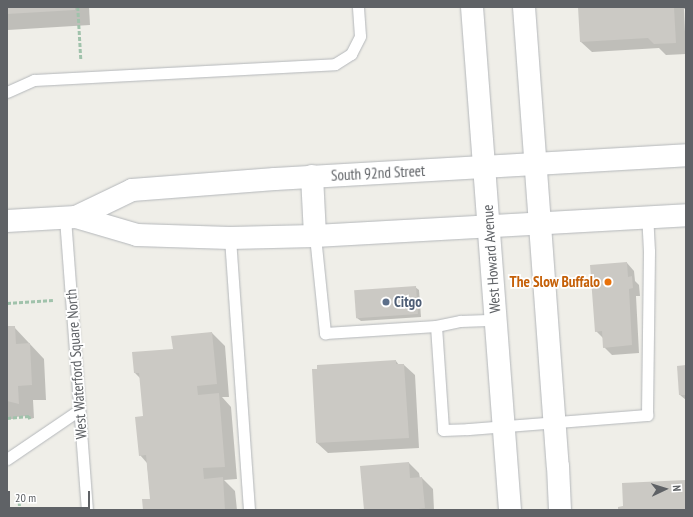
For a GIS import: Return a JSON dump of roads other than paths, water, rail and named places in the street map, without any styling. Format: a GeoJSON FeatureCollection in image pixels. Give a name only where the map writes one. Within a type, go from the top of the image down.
{"type":"FeatureCollection","features":[{"type":"Feature","properties":{"kind":"main road","name":"West Howard Avenue"},"geometry":{"type":"LineString","coordinates":[[472,7],[489,225],[502,426],[510,510]]}},
{"type":"Feature","properties":{"kind":"main road"},"geometry":{"type":"LineString","coordinates":[[524,7],[555,422],[560,510]]}},
{"type":"Feature","properties":{"kind":"main road","name":"South 92nd Street"},"geometry":{"type":"LineString","coordinates":[[70,217],[132,190],[312,176],[686,155]]}},
{"type":"Feature","properties":{"kind":"main road"},"geometry":{"type":"LineString","coordinates":[[312,176],[315,236]]}},
{"type":"Feature","properties":{"kind":"main road","name":"South 92nd Street"},"geometry":{"type":"LineString","coordinates":[[7,221],[70,217],[137,235],[230,238],[315,236],[540,222],[686,215]]}},
{"type":"Feature","properties":{"kind":"lane"},"geometry":{"type":"LineString","coordinates":[[7,92],[34,80],[335,64],[351,54],[360,36],[358,7]]}},
{"type":"Feature","properties":{"kind":"lane"},"geometry":{"type":"LineString","coordinates":[[7,216],[7,221]]}},
{"type":"Feature","properties":{"kind":"lane","name":"West Waterford Square North"},"geometry":{"type":"LineString","coordinates":[[70,217],[71,299],[86,510]]}},
{"type":"Feature","properties":{"kind":"lane"},"geometry":{"type":"LineString","coordinates":[[436,326],[443,430],[647,415],[647,217]]}},
{"type":"Feature","properties":{"kind":"lane"},"geometry":{"type":"LineString","coordinates":[[315,236],[324,333],[436,326],[460,321],[495,320]]}},
{"type":"Feature","properties":{"kind":"lane"},"geometry":{"type":"LineString","coordinates":[[230,238],[249,510]]}},
{"type":"Feature","properties":{"kind":"lane"},"geometry":{"type":"LineString","coordinates":[[7,459],[79,410]]}},
{"type":"Feature","properties":{"kind":"place","name":"The Slow Buffalo"},"geometry":{"type":"Point","coordinates":[608,282]}},
{"type":"Feature","properties":{"kind":"place","name":"Citgo"},"geometry":{"type":"Point","coordinates":[386,302]}}]}
